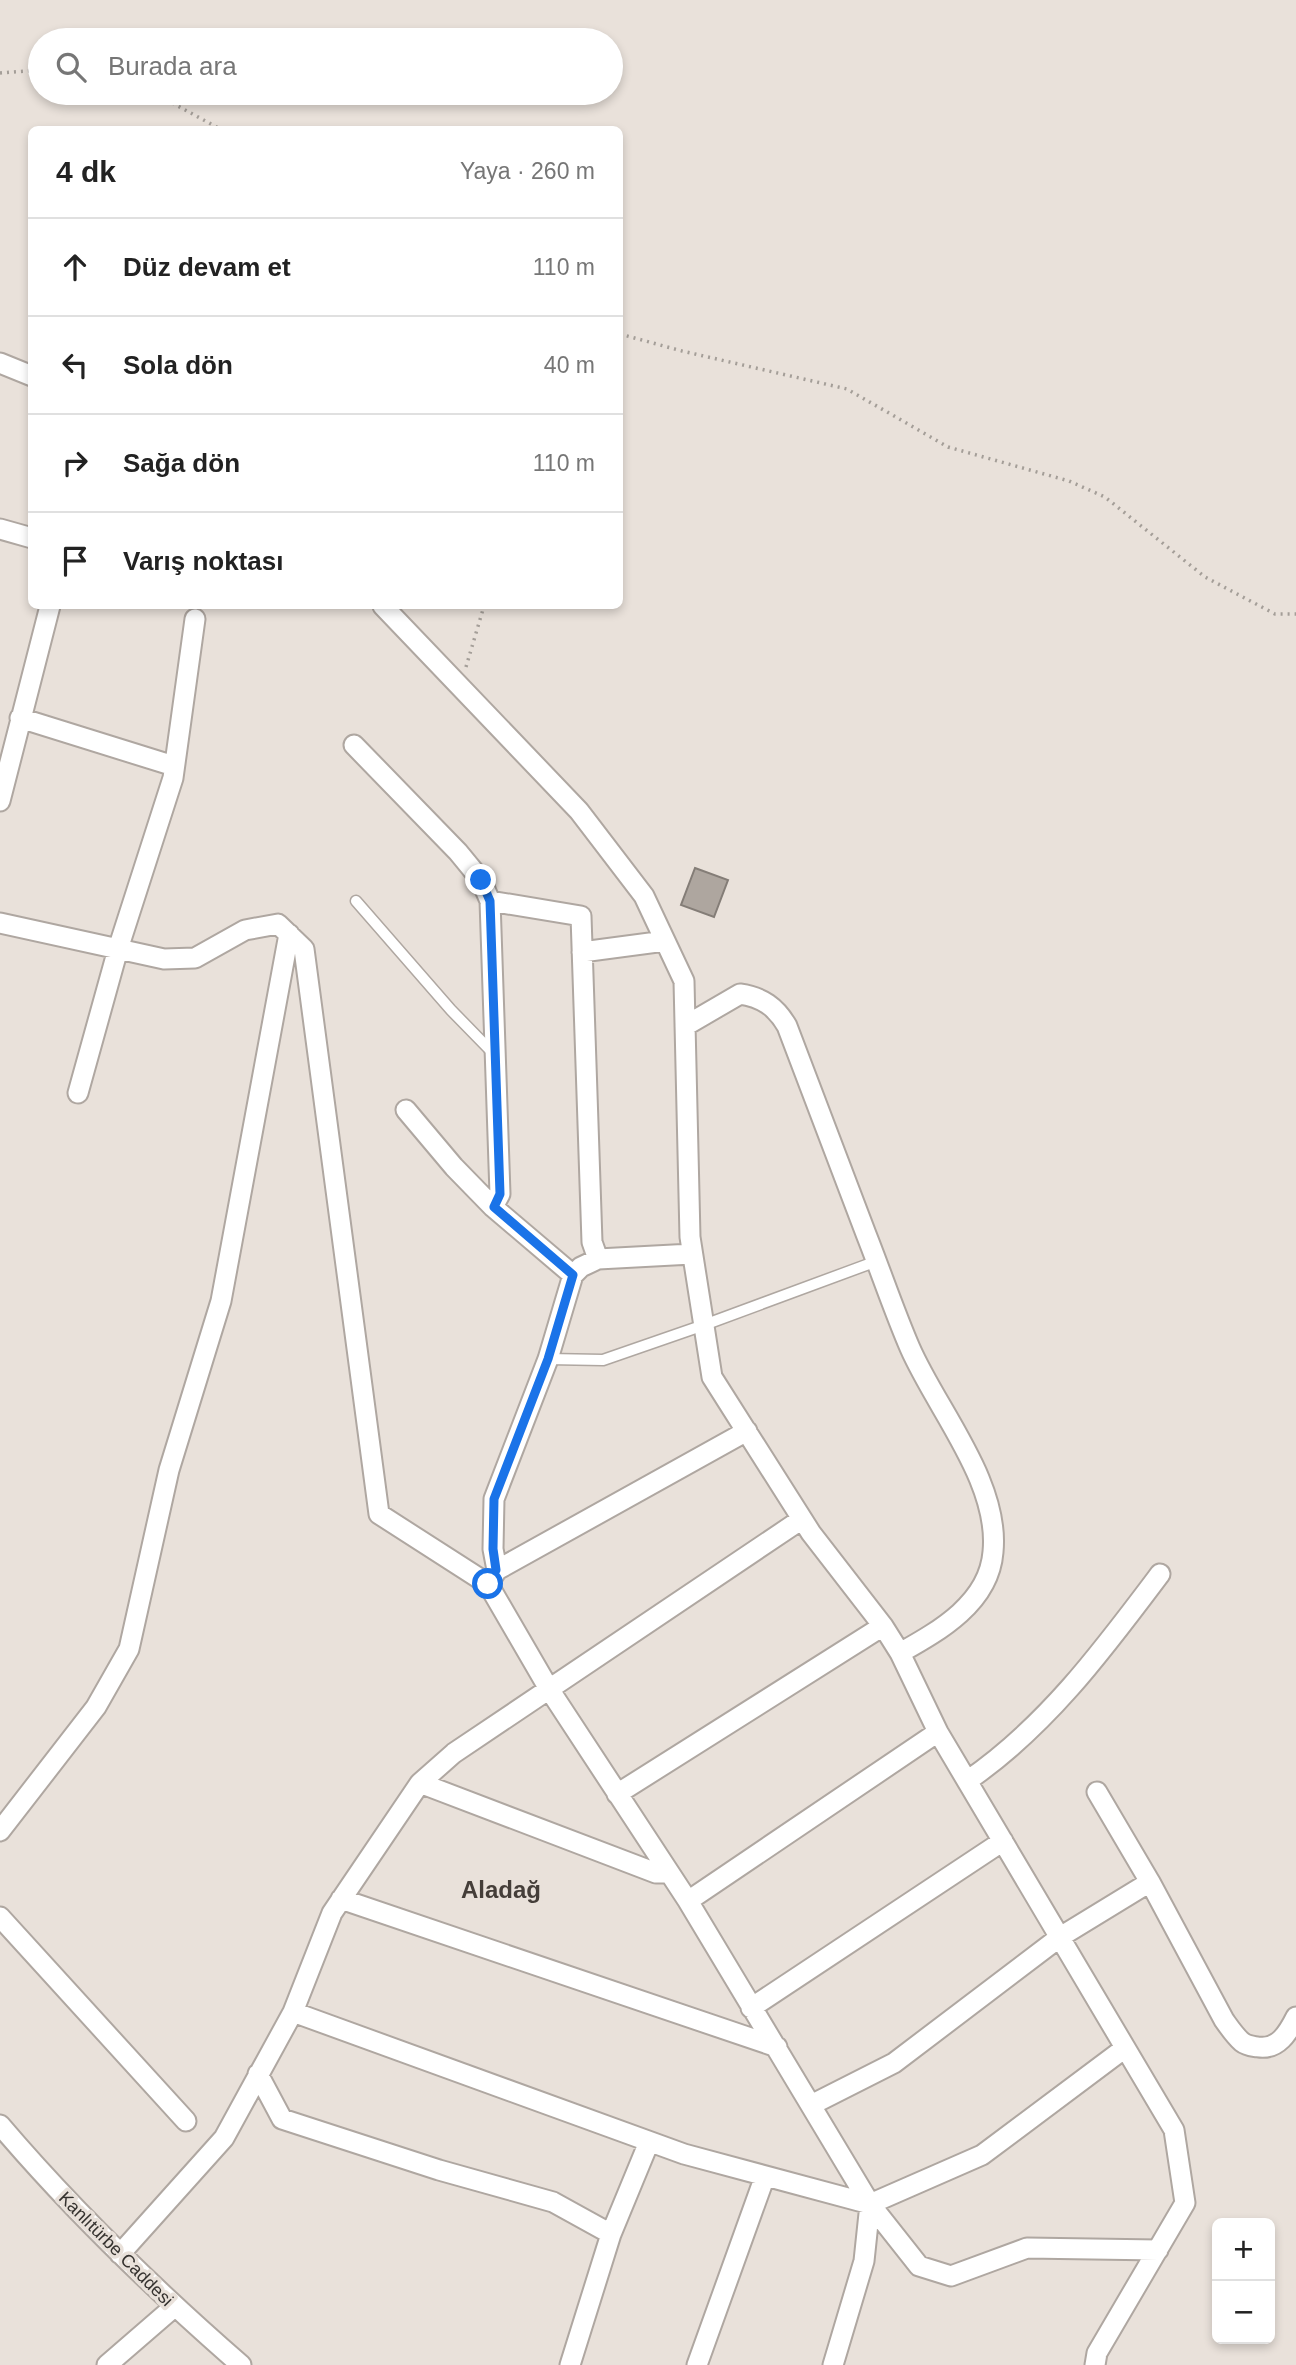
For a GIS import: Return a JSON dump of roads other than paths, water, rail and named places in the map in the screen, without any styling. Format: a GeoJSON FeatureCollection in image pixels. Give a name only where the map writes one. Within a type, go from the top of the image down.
{"type":"FeatureCollection","features":[{"type":"Feature","properties":{"kind":"street"},"geometry":{"type":"LineString","coordinates":[[0,363],[28,374]]}},
{"type":"Feature","properties":{"kind":"street"},"geometry":{"type":"LineString","coordinates":[[0,529],[28,537]]}},
{"type":"Feature","properties":{"kind":"street"},"geometry":{"type":"LineString","coordinates":[[0,801],[4,761],[20,718],[49,609]]}},
{"type":"Feature","properties":{"kind":"street"},"geometry":{"type":"LineString","coordinates":[[386,609],[579,811],[644,896],[684,981],[690,1237],[712,1377],[802,1520],[883,1626],[900,1653],[938,1732],[1174,2130],[1185,2203],[1097,2353],[1095,2365]]}},
{"type":"Feature","properties":{"kind":"street"},"geometry":{"type":"LineString","coordinates":[[78,1093],[118,949],[173,778],[195,619]]}},
{"type":"Feature","properties":{"kind":"street"},"geometry":{"type":"LineString","coordinates":[[20,718],[174,766]]}},
{"type":"Feature","properties":{"kind":"street"},"geometry":{"type":"LineString","coordinates":[[354,745],[458,852],[481,880],[490,901],[500,1194],[494,1207]]}},
{"type":"Feature","properties":{"kind":"street"},"geometry":{"type":"LineString","coordinates":[[490,901],[581,916],[592,1242],[598,1259]]}},
{"type":"Feature","properties":{"kind":"street"},"geometry":{"type":"LineString","coordinates":[[0,923],[164,959],[195,958],[245,930],[278,924],[304,949],[379,1514],[492,1577]]}},
{"type":"Feature","properties":{"kind":"street"},"geometry":{"type":"LineString","coordinates":[[0,1831],[96,1707],[129,1649],[169,1470],[221,1301],[289,934]]}},
{"type":"Feature","properties":{"kind":"street"},"geometry":{"type":"LineString","coordinates":[[582,952],[665,941]]}},
{"type":"Feature","properties":{"kind":"street"},"geometry":{"type":"LineString","coordinates":[[685,1026],[740,994],[762,1000],[781,1016],[911,1351],[980,1479],[993,1534],[990,1566],[968,1605],[942,1629],[900,1653]]}},
{"type":"Feature","properties":{"kind":"street"},"geometry":{"type":"LineString","coordinates":[[407,1110],[454,1167],[494,1207],[573,1275]]}},
{"type":"Feature","properties":{"kind":"street"},"geometry":{"type":"LineString","coordinates":[[692,1254],[598,1259],[581,1267],[573,1275],[548,1359],[494,1499],[492,1577],[549,1689],[688,1901],[870,2204],[919,2266],[951,2276],[1027,2248],[1158,2250]]}},
{"type":"Feature","properties":{"kind":"street"},"geometry":{"type":"LineString","coordinates":[[492,1577],[747,1432]]}},
{"type":"Feature","properties":{"kind":"street"},"geometry":{"type":"LineString","coordinates":[[120,2253],[224,2138],[293,2012],[332,1913],[420,1783],[454,1753],[802,1520]]}},
{"type":"Feature","properties":{"kind":"street"},"geometry":{"type":"LineString","coordinates":[[967,1782],[996,1761],[1046,1715],[1094,1661],[1160,1574]]}},
{"type":"Feature","properties":{"kind":"street"},"geometry":{"type":"LineString","coordinates":[[617,1794],[883,1626]]}},
{"type":"Feature","properties":{"kind":"street"},"geometry":{"type":"LineString","coordinates":[[688,1901],[938,1732]]}},
{"type":"Feature","properties":{"kind":"street"},"geometry":{"type":"LineString","coordinates":[[420,1783],[656,1873],[668,1873]]}},
{"type":"Feature","properties":{"kind":"street"},"geometry":{"type":"LineString","coordinates":[[1097,1792],[1150,1882],[1224,2020],[1245,2045],[1265,2048],[1277,2043],[1287,2035],[1296,2017]]}},
{"type":"Feature","properties":{"kind":"street"},"geometry":{"type":"LineString","coordinates":[[751,2008],[1003,1841]]}},
{"type":"Feature","properties":{"kind":"street"},"geometry":{"type":"LineString","coordinates":[[811,2105],[894,2063],[1060,1937],[1150,1882]]}},
{"type":"Feature","properties":{"kind":"street"},"geometry":{"type":"LineString","coordinates":[[341,1899],[777,2047]]}},
{"type":"Feature","properties":{"kind":"street"},"geometry":{"type":"LineString","coordinates":[[0,1917],[186,2121]]}},
{"type":"Feature","properties":{"kind":"street"},"geometry":{"type":"LineString","coordinates":[[293,2012],[684,2154],[870,2204],[982,2155],[1125,2048]]}},
{"type":"Feature","properties":{"kind":"street"},"geometry":{"type":"LineString","coordinates":[[258,2074],[282,2119],[439,2170],[553,2202],[611,2234]]}},
{"type":"Feature","properties":{"kind":"street","name":"Kanlıtürbe Caddesi"},"geometry":{"type":"LineString","coordinates":[[0,2125],[45,2177],[174,2307],[241,2365]]}},
{"type":"Feature","properties":{"kind":"street"},"geometry":{"type":"LineString","coordinates":[[570,2365],[611,2234],[649,2142]]}},
{"type":"Feature","properties":{"kind":"street"},"geometry":{"type":"LineString","coordinates":[[697,2365],[765,2176]]}},
{"type":"Feature","properties":{"kind":"street"},"geometry":{"type":"LineString","coordinates":[[833,2365],[864,2261],[870,2204]]}},
{"type":"Feature","properties":{"kind":"street"},"geometry":{"type":"LineString","coordinates":[[107,2365],[174,2307]]}},
{"type":"Feature","properties":{"kind":"lane"},"geometry":{"type":"LineString","coordinates":[[356,901],[451,1010],[496,1056]]}},
{"type":"Feature","properties":{"kind":"lane"},"geometry":{"type":"LineString","coordinates":[[548,1359],[603,1360],[877,1261]]}},
{"type":"Feature","properties":{"kind":"district","name":"Aladağ"},"geometry":{"type":"Point","coordinates":[501,1889]}}]}
